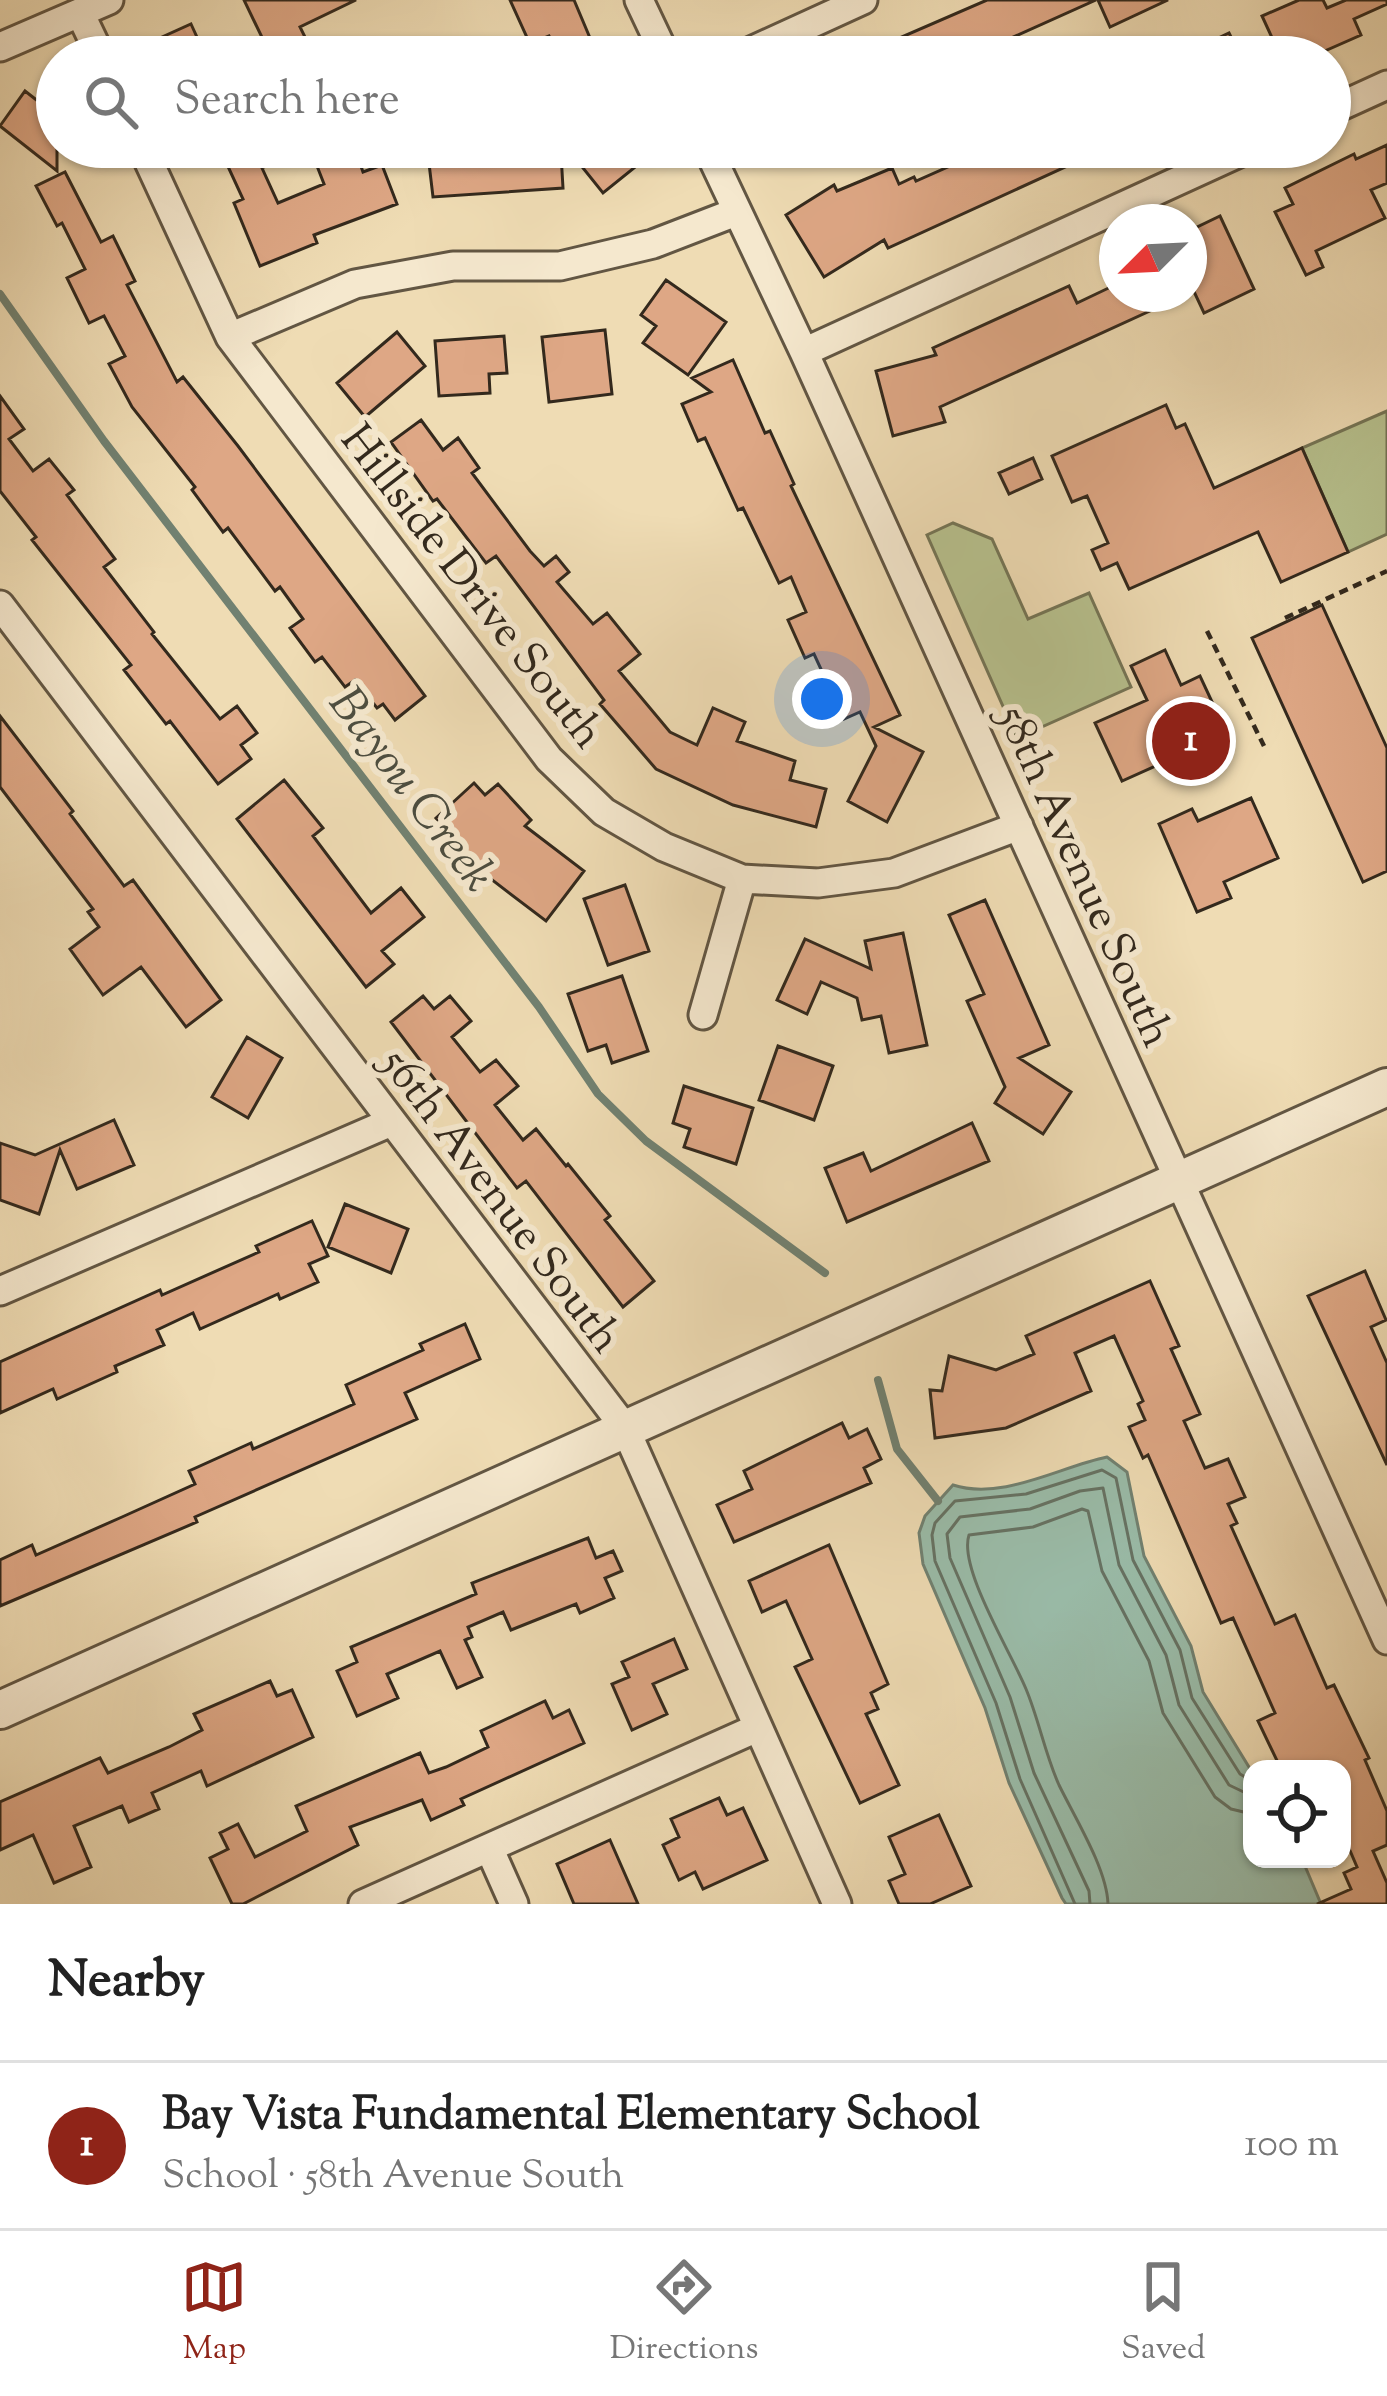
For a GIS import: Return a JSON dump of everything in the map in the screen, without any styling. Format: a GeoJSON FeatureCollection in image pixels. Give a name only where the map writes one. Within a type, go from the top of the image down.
{"type":"FeatureCollection","features":[{"type":"Feature","properties":{"kind":"street"},"geometry":{"type":"LineString","coordinates":[[0,46],[109,0]]}},
{"type":"Feature","properties":{"kind":"street"},"geometry":{"type":"LineString","coordinates":[[639,0],[656,36]]}},
{"type":"Feature","properties":{"kind":"street"},"geometry":{"type":"LineString","coordinates":[[784,36],[862,0]]}},
{"type":"Feature","properties":{"kind":"street"},"geometry":{"type":"LineString","coordinates":[[80,13],[91,36]]}},
{"type":"Feature","properties":{"kind":"street"},"geometry":{"type":"LineString","coordinates":[[1351,101],[1387,85]]}},
{"type":"Feature","properties":{"kind":"street","name":"Hillside Drive South"},"geometry":{"type":"LineString","coordinates":[[152,168],[230,337],[549,759],[604,812],[664,847],[742,880],[818,883],[894,873],[1019,826]]}},
{"type":"Feature","properties":{"kind":"street","name":"58th Avenue South"},"geometry":{"type":"LineString","coordinates":[[716,168],[1387,1640]]}},
{"type":"Feature","properties":{"kind":"street"},"geometry":{"type":"LineString","coordinates":[[804,352],[1206,168]]}},
{"type":"Feature","properties":{"kind":"street"},"geometry":{"type":"LineString","coordinates":[[230,337],[355,284],[453,266],[560,266],[652,244],[736,212]]}},
{"type":"Feature","properties":{"kind":"street","name":"56th Avenue South"},"geometry":{"type":"LineString","coordinates":[[0,605],[625,1429],[837,1904]]}},
{"type":"Feature","properties":{"kind":"street"},"geometry":{"type":"LineString","coordinates":[[703,1015],[742,880]]}},
{"type":"Feature","properties":{"kind":"street"},"geometry":{"type":"LineString","coordinates":[[0,1710],[1387,1087]]}},
{"type":"Feature","properties":{"kind":"street"},"geometry":{"type":"LineString","coordinates":[[0,1291],[391,1122]]}},
{"type":"Feature","properties":{"kind":"street"},"geometry":{"type":"LineString","coordinates":[[363,1904],[757,1728]]}},
{"type":"Feature","properties":{"kind":"street"},"geometry":{"type":"LineString","coordinates":[[490,1850],[514,1904]]}},
{"type":"Feature","properties":{"kind":"path"},"geometry":{"type":"LineString","coordinates":[[1285,618],[1387,571]]}},
{"type":"Feature","properties":{"kind":"path"},"geometry":{"type":"LineString","coordinates":[[1207,632],[1264,746]]}},
{"type":"Feature","properties":{"kind":"green space"},"geometry":{"type":"Polygon","coordinates":[[[1387,411],[1387,534],[1348,552],[1302,448],[1387,411]]]}},
{"type":"Feature","properties":{"kind":"green space"},"geometry":{"type":"Polygon","coordinates":[[[953,523],[992,539],[1028,619],[1089,593],[1131,687],[1017,738],[927,535],[953,523]]]}},
{"type":"Feature","properties":{"kind":"water"},"geometry":{"type":"Polygon","coordinates":[[[1107,1457],[1127,1472],[1144,1556],[1191,1646],[1203,1692],[1245,1760],[1243,1868],[1306,1868],[1321,1904],[1066,1904],[1009,1783],[985,1708],[923,1564],[919,1533],[925,1516],[953,1485],[972,1489],[1011,1486],[1107,1457]]]}},
{"type":"Feature","properties":{"kind":"building"},"geometry":{"type":"Polygon","coordinates":[[[244,0],[356,0],[300,27],[304,36],[261,36],[244,0]]]}},
{"type":"Feature","properties":{"kind":"building"},"geometry":{"type":"Polygon","coordinates":[[[510,0],[574,0],[589,36],[549,36],[526,36],[510,0]]]}},
{"type":"Feature","properties":{"kind":"building"},"geometry":{"type":"Polygon","coordinates":[[[987,0],[1096,0],[1016,36],[904,36],[987,0]]]}},
{"type":"Feature","properties":{"kind":"building"},"geometry":{"type":"Polygon","coordinates":[[[1098,0],[1168,0],[1110,27],[1098,0]]]}},
{"type":"Feature","properties":{"kind":"building"},"geometry":{"type":"Polygon","coordinates":[[[1299,0],[1323,0],[1327,8],[1346,0],[1387,0],[1354,19],[1361,35],[1351,39],[1271,36],[1262,16],[1299,0]]]}},
{"type":"Feature","properties":{"kind":"building"},"geometry":{"type":"Polygon","coordinates":[[[191,24],[196,36],[164,36],[191,24]]]}},
{"type":"Feature","properties":{"kind":"building"},"geometry":{"type":"Polygon","coordinates":[[[25,91],[36,100],[36,154],[0,126],[25,91]]]}},
{"type":"Feature","properties":{"kind":"building"},"geometry":{"type":"Polygon","coordinates":[[[1387,145],[1387,183],[1371,190],[1385,218],[1316,251],[1323,267],[1306,275],[1275,212],[1293,204],[1285,188],[1326,168],[1351,168],[1351,155],[1356,159],[1387,145]]]}},
{"type":"Feature","properties":{"kind":"building"},"geometry":{"type":"Polygon","coordinates":[[[229,168],[262,168],[278,203],[324,184],[318,168],[362,168],[363,172],[383,168],[397,204],[314,235],[317,243],[260,266],[234,203],[243,199],[229,168]]]}},
{"type":"Feature","properties":{"kind":"building"},"geometry":{"type":"Polygon","coordinates":[[[430,168],[562,168],[563,188],[433,197],[430,168]]]}},
{"type":"Feature","properties":{"kind":"building"},"geometry":{"type":"Polygon","coordinates":[[[583,168],[634,168],[603,193],[583,168]]]}},
{"type":"Feature","properties":{"kind":"building"},"geometry":{"type":"Polygon","coordinates":[[[892,168],[899,184],[914,177],[916,181],[945,168],[1063,168],[888,248],[884,240],[824,277],[786,215],[834,185],[837,191],[892,168]]]}},
{"type":"Feature","properties":{"kind":"building"},"geometry":{"type":"Polygon","coordinates":[[[65,172],[101,242],[113,236],[135,281],[127,285],[177,382],[183,377],[238,446],[425,696],[395,720],[383,704],[377,708],[355,680],[345,687],[322,657],[315,662],[290,628],[303,619],[280,587],[275,591],[228,528],[223,532],[192,490],[195,487],[132,407],[109,364],[125,356],[104,316],[89,323],[67,278],[85,269],[36,186],[65,172]]]}},
{"type":"Feature","properties":{"kind":"building"},"geometry":{"type":"Polygon","coordinates":[[[1220,216],[1254,289],[1207,312],[1207,222],[1220,216]]]}},
{"type":"Feature","properties":{"kind":"building"},"geometry":{"type":"Polygon","coordinates":[[[666,280],[726,322],[688,375],[643,343],[656,326],[641,315],[666,280]]]}},
{"type":"Feature","properties":{"kind":"building"},"geometry":{"type":"Polygon","coordinates":[[[1069,286],[1077,303],[1099,293],[1099,312],[1148,312],[940,407],[945,422],[893,436],[876,371],[936,355],[933,348],[1069,286]]]}},
{"type":"Feature","properties":{"kind":"building"},"geometry":{"type":"Polygon","coordinates":[[[605,330],[612,394],[549,402],[542,337],[605,330]]]}},
{"type":"Feature","properties":{"kind":"building"},"geometry":{"type":"Polygon","coordinates":[[[397,332],[425,366],[365,417],[337,383],[397,332]]]}},
{"type":"Feature","properties":{"kind":"building"},"geometry":{"type":"Polygon","coordinates":[[[504,336],[507,373],[489,374],[490,393],[439,396],[435,341],[504,336]]]}},
{"type":"Feature","properties":{"kind":"building"},"geometry":{"type":"Polygon","coordinates":[[[733,360],[900,715],[874,727],[923,752],[887,822],[848,801],[876,746],[860,712],[844,719],[814,654],[805,658],[788,620],[806,612],[791,577],[779,583],[743,508],[738,510],[705,438],[698,441],[682,404],[711,392],[692,378],[733,360]]]}},
{"type":"Feature","properties":{"kind":"building"},"geometry":{"type":"Polygon","coordinates":[[[0,396],[24,429],[9,439],[33,471],[49,459],[74,490],[67,495],[115,559],[104,567],[152,634],[220,719],[237,706],[257,733],[241,745],[251,759],[218,784],[124,670],[131,665],[32,540],[36,537],[0,491],[0,396]]]}},
{"type":"Feature","properties":{"kind":"building"},"geometry":{"type":"Polygon","coordinates":[[[1166,405],[1176,428],[1185,424],[1214,488],[1302,448],[1348,552],[1281,582],[1258,532],[1129,589],[1117,563],[1101,570],[1092,550],[1108,543],[1087,496],[1072,502],[1052,456],[1166,405]]]}},
{"type":"Feature","properties":{"kind":"building"},"geometry":{"type":"Polygon","coordinates":[[[421,420],[443,450],[458,438],[479,468],[472,473],[530,551],[544,566],[556,556],[569,572],[557,582],[593,624],[607,613],[640,654],[619,671],[670,732],[697,745],[713,708],[745,722],[737,741],[795,761],[790,780],[826,789],[816,827],[733,805],[656,769],[600,704],[604,700],[496,556],[486,563],[391,442],[421,420]]]}},
{"type":"Feature","properties":{"kind":"building"},"geometry":{"type":"Polygon","coordinates":[[[1033,458],[1042,479],[1009,494],[999,473],[1033,458]]]}},
{"type":"Feature","properties":{"kind":"building"},"geometry":{"type":"Polygon","coordinates":[[[1322,605],[1387,748],[1387,871],[1363,882],[1252,638],[1322,605]]]}},
{"type":"Feature","properties":{"kind":"building"},"geometry":{"type":"Polygon","coordinates":[[[1165,650],[1181,685],[1200,676],[1227,734],[1122,781],[1095,723],[1147,700],[1131,666],[1165,650]]]}},
{"type":"Feature","properties":{"kind":"building"},"geometry":{"type":"Polygon","coordinates":[[[0,716],[124,886],[133,880],[221,1000],[186,1027],[141,967],[103,995],[70,949],[99,927],[88,912],[93,909],[0,787],[0,716]]]}},
{"type":"Feature","properties":{"kind":"building"},"geometry":{"type":"Polygon","coordinates":[[[284,780],[323,828],[313,836],[371,913],[401,888],[424,917],[382,951],[394,964],[366,987],[237,819],[284,780]]]}},
{"type":"Feature","properties":{"kind":"building"},"geometry":{"type":"Polygon","coordinates":[[[474,783],[485,795],[498,784],[531,820],[525,826],[584,871],[546,921],[487,876],[436,818],[474,783]]]}},
{"type":"Feature","properties":{"kind":"building"},"geometry":{"type":"Polygon","coordinates":[[[1251,798],[1278,858],[1224,882],[1231,898],[1197,912],[1159,824],[1192,809],[1198,821],[1251,798]]]}},
{"type":"Feature","properties":{"kind":"building"},"geometry":{"type":"Polygon","coordinates":[[[625,885],[649,951],[608,965],[584,899],[625,885]]]}},
{"type":"Feature","properties":{"kind":"building"},"geometry":{"type":"Polygon","coordinates":[[[985,900],[1049,1045],[1019,1058],[1071,1092],[1043,1134],[995,1103],[1005,1087],[967,1001],[984,994],[949,915],[985,900]]]}},
{"type":"Feature","properties":{"kind":"building"},"geometry":{"type":"Polygon","coordinates":[[[903,933],[927,1045],[889,1053],[881,1016],[862,1020],[857,998],[821,982],[807,1014],[777,1000],[805,939],[871,969],[865,941],[903,933]]]}},
{"type":"Feature","properties":{"kind":"building"},"geometry":{"type":"Polygon","coordinates":[[[622,976],[648,1051],[612,1063],[606,1045],[588,1051],[568,994],[622,976]]]}},
{"type":"Feature","properties":{"kind":"building"},"geometry":{"type":"Polygon","coordinates":[[[423,996],[434,1009],[450,996],[471,1021],[452,1037],[480,1072],[496,1060],[518,1086],[495,1105],[523,1140],[536,1129],[568,1164],[654,1281],[623,1307],[526,1181],[517,1188],[391,1022],[423,996]]]}},
{"type":"Feature","properties":{"kind":"building"},"geometry":{"type":"Polygon","coordinates":[[[247,1037],[282,1058],[248,1118],[212,1097],[247,1037]]]}},
{"type":"Feature","properties":{"kind":"building"},"geometry":{"type":"Polygon","coordinates":[[[778,1046],[833,1066],[814,1120],[759,1100],[778,1046]]]}},
{"type":"Feature","properties":{"kind":"building"},"geometry":{"type":"Polygon","coordinates":[[[684,1086],[753,1108],[736,1164],[684,1147],[690,1129],[673,1123],[684,1086]]]}},
{"type":"Feature","properties":{"kind":"building"},"geometry":{"type":"Polygon","coordinates":[[[114,1120],[134,1165],[77,1189],[60,1150],[39,1214],[0,1200],[0,1143],[35,1155],[114,1120]]]}},
{"type":"Feature","properties":{"kind":"building"},"geometry":{"type":"Polygon","coordinates":[[[972,1123],[989,1161],[847,1222],[825,1168],[863,1153],[871,1171],[972,1123]]]}},
{"type":"Feature","properties":{"kind":"building"},"geometry":{"type":"Polygon","coordinates":[[[345,1204],[408,1229],[391,1273],[328,1247],[345,1204]]]}},
{"type":"Feature","properties":{"kind":"building"},"geometry":{"type":"Polygon","coordinates":[[[312,1221],[328,1256],[309,1264],[318,1282],[280,1299],[278,1294],[200,1329],[193,1313],[157,1330],[164,1345],[115,1366],[117,1372],[57,1399],[53,1389],[0,1413],[0,1362],[160,1290],[162,1295],[259,1252],[256,1246],[312,1221]]]}},
{"type":"Feature","properties":{"kind":"building"},"geometry":{"type":"Polygon","coordinates":[[[1365,1271],[1386,1320],[1371,1327],[1387,1363],[1387,1465],[1308,1296],[1365,1271]]]}},
{"type":"Feature","properties":{"kind":"building"},"geometry":{"type":"Polygon","coordinates":[[[1150,1281],[1179,1346],[1171,1349],[1200,1414],[1184,1421],[1205,1468],[1228,1459],[1245,1497],[1228,1504],[1237,1523],[1231,1526],[1275,1624],[1295,1615],[1327,1688],[1334,1685],[1369,1758],[1365,1760],[1387,1811],[1387,1845],[1373,1851],[1387,1883],[1387,1904],[1317,1904],[1351,1889],[1344,1873],[1357,1867],[1351,1853],[1351,1760],[1277,1760],[1258,1721],[1275,1713],[1233,1618],[1221,1623],[1148,1455],[1143,1458],[1129,1427],[1145,1420],[1138,1404],[1143,1401],[1114,1336],[1075,1353],[1091,1391],[1006,1428],[935,1438],[930,1390],[942,1391],[949,1356],[996,1370],[1034,1354],[1026,1336],[1150,1281]]]}},
{"type":"Feature","properties":{"kind":"building"},"geometry":{"type":"Polygon","coordinates":[[[465,1324],[480,1359],[405,1393],[417,1419],[195,1517],[197,1522],[0,1606],[0,1560],[32,1545],[36,1555],[195,1484],[189,1471],[251,1443],[253,1449],[354,1404],[346,1385],[423,1350],[420,1344],[465,1324]]]}},
{"type":"Feature","properties":{"kind":"building"},"geometry":{"type":"Polygon","coordinates":[[[842,1423],[849,1438],[867,1429],[881,1459],[864,1468],[871,1483],[734,1542],[717,1505],[752,1489],[744,1471],[842,1423]]]}},
{"type":"Feature","properties":{"kind":"building"},"geometry":{"type":"Polygon","coordinates":[[[588,1538],[596,1558],[613,1551],[622,1571],[605,1578],[614,1598],[580,1613],[576,1604],[511,1630],[503,1612],[468,1627],[472,1637],[465,1640],[482,1677],[457,1688],[440,1651],[387,1674],[398,1698],[357,1716],[337,1671],[357,1662],[351,1647],[476,1594],[472,1583],[588,1538]]]}},
{"type":"Feature","properties":{"kind":"building"},"geometry":{"type":"Polygon","coordinates":[[[829,1545],[888,1684],[871,1693],[878,1709],[866,1714],[899,1785],[860,1803],[795,1667],[812,1659],[786,1601],[762,1612],[749,1581],[829,1545]]]}},
{"type":"Feature","properties":{"kind":"building"},"geometry":{"type":"Polygon","coordinates":[[[674,1639],[687,1669],[653,1684],[667,1714],[632,1730],[612,1684],[629,1677],[622,1662],[674,1639]]]}},
{"type":"Feature","properties":{"kind":"building"},"geometry":{"type":"Polygon","coordinates":[[[270,1681],[277,1696],[292,1690],[313,1737],[207,1786],[201,1771],[152,1793],[159,1809],[129,1822],[122,1806],[74,1826],[91,1867],[54,1883],[33,1835],[0,1850],[0,1802],[100,1758],[108,1773],[169,1747],[202,1730],[194,1714],[270,1681]]]}},
{"type":"Feature","properties":{"kind":"building"},"geometry":{"type":"Polygon","coordinates":[[[545,1701],[553,1718],[569,1710],[584,1743],[461,1799],[464,1805],[431,1820],[422,1800],[350,1827],[358,1845],[243,1904],[232,1904],[210,1858],[228,1849],[220,1833],[238,1824],[255,1857],[307,1831],[296,1806],[420,1753],[429,1773],[446,1767],[488,1747],[481,1731],[545,1701]]]}},
{"type":"Feature","properties":{"kind":"building"},"geometry":{"type":"Polygon","coordinates":[[[719,1798],[727,1815],[743,1808],[767,1860],[703,1889],[695,1872],[679,1880],[663,1845],[679,1837],[671,1819],[719,1798]]]}},
{"type":"Feature","properties":{"kind":"building"},"geometry":{"type":"Polygon","coordinates":[[[939,1815],[971,1886],[930,1904],[899,1904],[889,1881],[905,1874],[889,1837],[939,1815]]]}},
{"type":"Feature","properties":{"kind":"building"},"geometry":{"type":"Polygon","coordinates":[[[610,1840],[638,1904],[574,1904],[557,1864],[610,1840]]]}},
{"type":"Feature","properties":{"kind":"waterway","name":"Bayou Creek"},"geometry":{"type":"LineString","coordinates":[[0,294],[104,441],[539,1007],[598,1094],[646,1141],[825,1273]]}},
{"type":"Feature","properties":{"kind":"waterway","name":"Bayou Creek"},"geometry":{"type":"LineString","coordinates":[[878,1380],[897,1449],[938,1501]]}},
{"type":"Feature","properties":{"kind":"place","name":"Bay Vista Fundamental Elementary School"},"geometry":{"type":"Point","coordinates":[1191,741]}}]}
